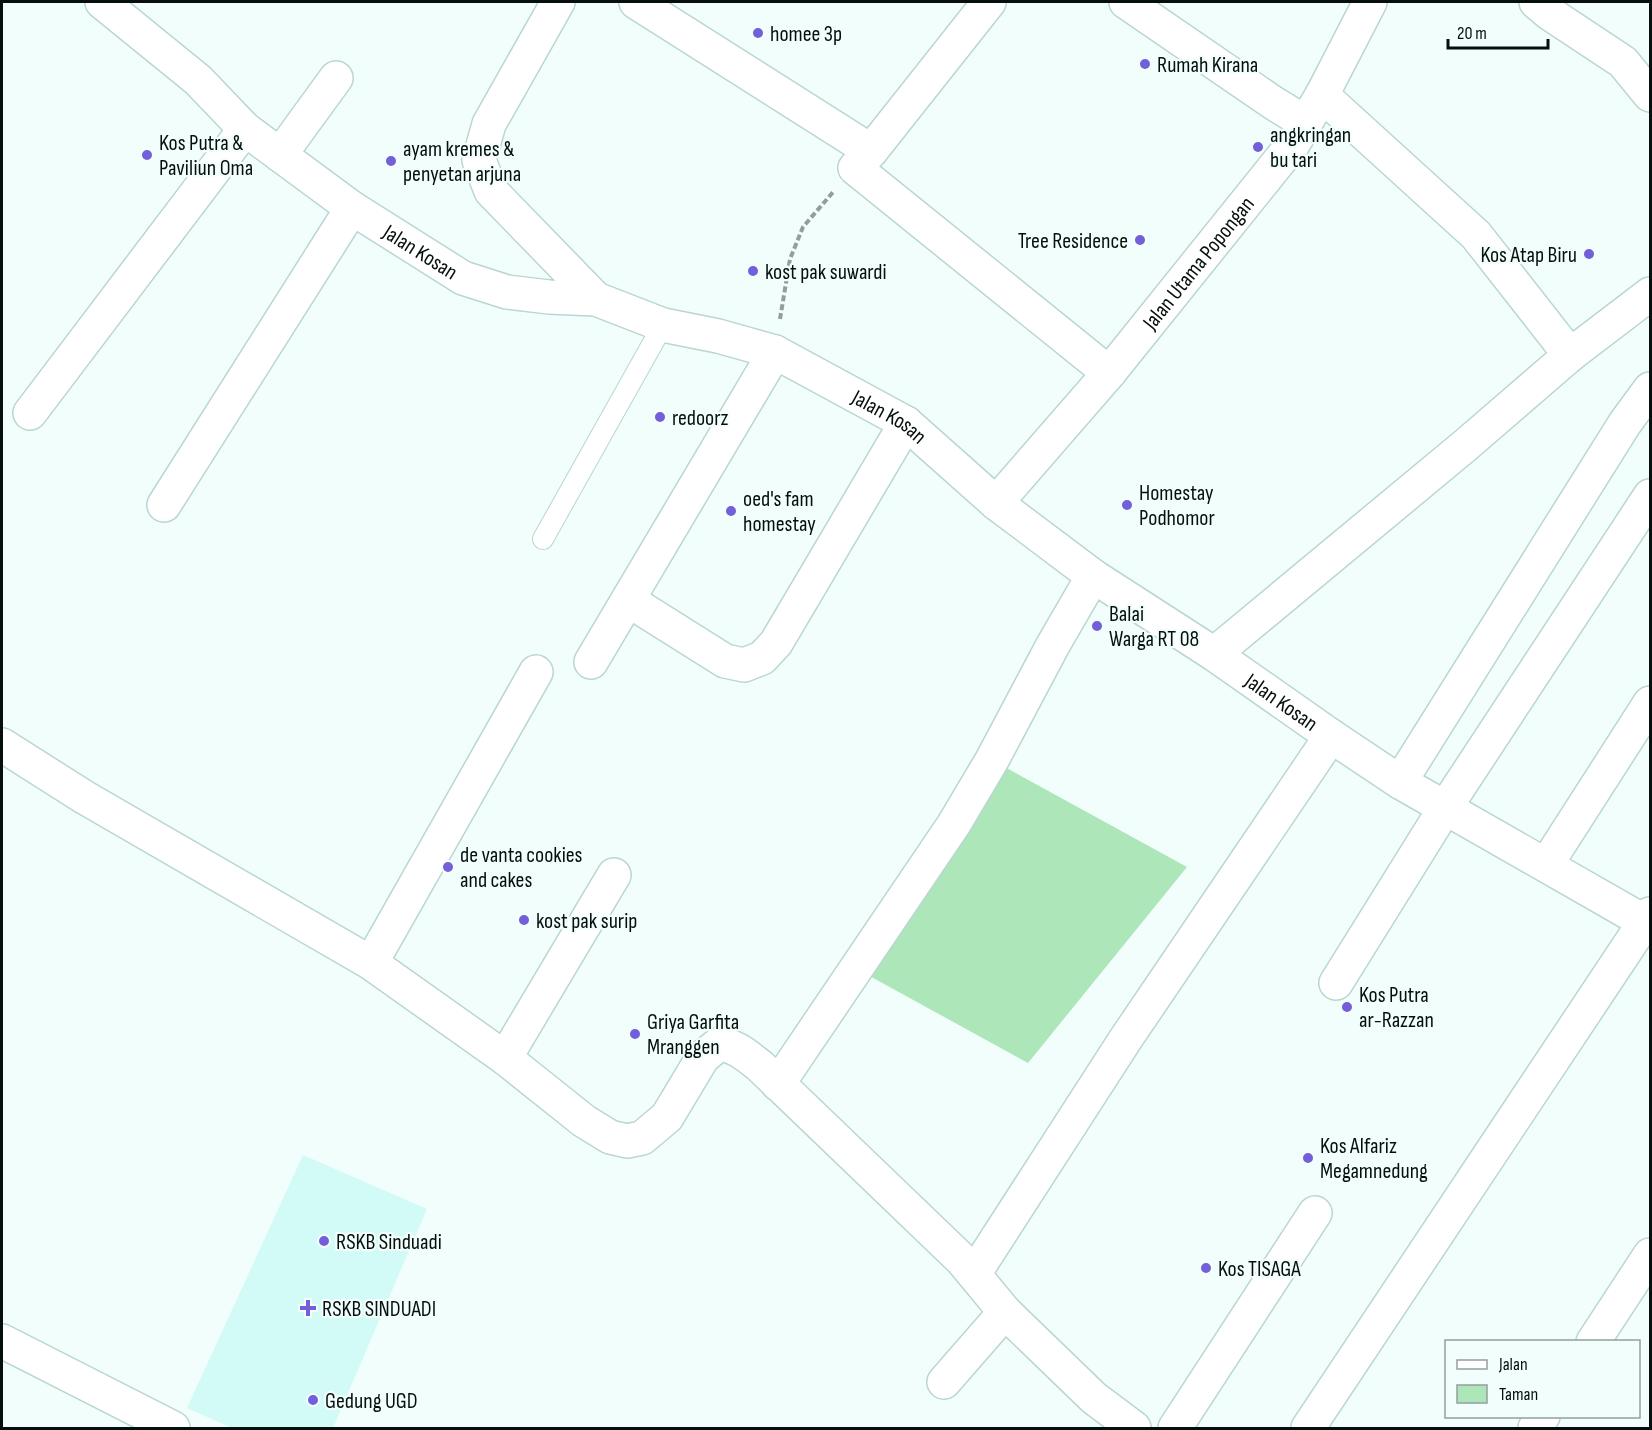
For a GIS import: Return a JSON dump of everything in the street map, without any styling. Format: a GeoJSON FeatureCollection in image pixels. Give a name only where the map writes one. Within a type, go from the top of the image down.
{"type":"FeatureCollection","features":[{"type":"Feature","properties":{"kind":"street","name":"Jalan Kosan"},"geometry":{"type":"LineString","coordinates":[[102,2],[198,80],[245,129],[352,208],[464,278],[507,292],[596,299],[663,325],[718,336],[775,352],[906,423],[996,503],[1093,576],[1214,654],[1401,782],[1546,865],[1648,918]]}},
{"type":"Feature","properties":{"kind":"street"},"geometry":{"type":"LineString","coordinates":[[558,2],[489,124],[479,160],[491,191],[596,299]]}},
{"type":"Feature","properties":{"kind":"street"},"geometry":{"type":"LineString","coordinates":[[636,2],[857,166],[1109,374]]}},
{"type":"Feature","properties":{"kind":"street"},"geometry":{"type":"LineString","coordinates":[[857,166],[990,2]]}},
{"type":"Feature","properties":{"kind":"street"},"geometry":{"type":"LineString","coordinates":[[1125,2],[1264,96],[1314,109],[1476,235],[1570,355]]}},
{"type":"Feature","properties":{"kind":"street","name":"Jalan Utama Popongan"},"geometry":{"type":"LineString","coordinates":[[996,503],[1109,374],[1293,144],[1370,2]]}},
{"type":"Feature","properties":{"kind":"street"},"geometry":{"type":"LineString","coordinates":[[1536,2],[1623,62],[1650,95]]}},
{"type":"Feature","properties":{"kind":"street"},"geometry":{"type":"LineString","coordinates":[[280,155],[336,78]]}},
{"type":"Feature","properties":{"kind":"street"},"geometry":{"type":"LineString","coordinates":[[30,413],[245,129]]}},
{"type":"Feature","properties":{"kind":"street"},"geometry":{"type":"LineString","coordinates":[[164,505],[352,208]]}},
{"type":"Feature","properties":{"kind":"street"},"geometry":{"type":"LineString","coordinates":[[1214,654],[1467,444],[1570,355],[1650,294]]}},
{"type":"Feature","properties":{"kind":"street"},"geometry":{"type":"LineString","coordinates":[[591,662],[775,352]]}},
{"type":"Feature","properties":{"kind":"street"},"geometry":{"type":"LineString","coordinates":[[1401,782],[1624,423],[1650,389]]}},
{"type":"Feature","properties":{"kind":"street"},"geometry":{"type":"LineString","coordinates":[[628,600],[725,661],[744,665],[762,658],[776,643],[906,423]]}},
{"type":"Feature","properties":{"kind":"street"},"geometry":{"type":"LineString","coordinates":[[1336,983],[1445,808],[1650,496]]}},
{"type":"Feature","properties":{"kind":"street"},"geometry":{"type":"LineString","coordinates":[[778,1084],[954,824],[992,760],[1053,645],[1093,576]]}},
{"type":"Feature","properties":{"kind":"street"},"geometry":{"type":"LineString","coordinates":[[371,963],[536,672]]}},
{"type":"Feature","properties":{"kind":"street"},"geometry":{"type":"LineString","coordinates":[[1546,865],[1650,703]]}},
{"type":"Feature","properties":{"kind":"street"},"geometry":{"type":"LineString","coordinates":[[974,1274],[1125,1040],[1331,736]]}},
{"type":"Feature","properties":{"kind":"street"},"geometry":{"type":"LineString","coordinates":[[2,745],[84,797],[371,963],[505,1058],[584,1120],[610,1137],[627,1141],[642,1138],[667,1116],[703,1057],[719,1044],[728,1044],[736,1048],[760,1066],[962,1260],[1005,1312],[1123,1425]]}},
{"type":"Feature","properties":{"kind":"street"},"geometry":{"type":"LineString","coordinates":[[505,1058],[614,874]]}},
{"type":"Feature","properties":{"kind":"street"},"geometry":{"type":"LineString","coordinates":[[1308,1428],[1648,918]]}},
{"type":"Feature","properties":{"kind":"street"},"geometry":{"type":"LineString","coordinates":[[1175,1428],[1315,1213]]}},
{"type":"Feature","properties":{"kind":"street"},"geometry":{"type":"LineString","coordinates":[[1594,1340],[1650,1255]]}},
{"type":"Feature","properties":{"kind":"street"},"geometry":{"type":"LineString","coordinates":[[944,1382],[1005,1312]]}},
{"type":"Feature","properties":{"kind":"street"},"geometry":{"type":"LineString","coordinates":[[2,1341],[173,1428]]}},
{"type":"Feature","properties":{"kind":"lane"},"geometry":{"type":"LineString","coordinates":[[543,539],[663,325]]}},
{"type":"Feature","properties":{"kind":"path"},"geometry":{"type":"LineString","coordinates":[[775,352],[790,259],[803,227],[857,166]]}},
{"type":"Feature","properties":{"kind":"shaded area","name":"RSKB SINDUADI"},"geometry":{"type":"Polygon","coordinates":[[[303,1155],[427,1209],[333,1428],[232,1428],[187,1408],[303,1155]]]}},
{"type":"Feature","properties":{"kind":"green space"},"geometry":{"type":"Polygon","coordinates":[[[992,760],[1187,867],[1028,1063],[855,968],[992,760]]]}},
{"type":"Feature","properties":{"kind":"place","name":"homee 3p"},"geometry":{"type":"Point","coordinates":[758,33]}},
{"type":"Feature","properties":{"kind":"place","name":"Rumah Kirana"},"geometry":{"type":"Point","coordinates":[1145,64]}},
{"type":"Feature","properties":{"kind":"place","name":"angkringan bu tari"},"geometry":{"type":"Point","coordinates":[1258,147]}},
{"type":"Feature","properties":{"kind":"place","name":"Kos Putra & Paviliun Oma"},"geometry":{"type":"Point","coordinates":[147,155]}},
{"type":"Feature","properties":{"kind":"place","name":"ayam kremes & penyetan arjuna"},"geometry":{"type":"Point","coordinates":[391,161]}},
{"type":"Feature","properties":{"kind":"place","name":"Tree Residence"},"geometry":{"type":"Point","coordinates":[1140,240]}},
{"type":"Feature","properties":{"kind":"place","name":"Kos Atap Biru"},"geometry":{"type":"Point","coordinates":[1589,254]}},
{"type":"Feature","properties":{"kind":"place","name":"kost pak suwardi"},"geometry":{"type":"Point","coordinates":[753,271]}},
{"type":"Feature","properties":{"kind":"place","name":"redoorz"},"geometry":{"type":"Point","coordinates":[660,417]}},
{"type":"Feature","properties":{"kind":"place","name":"Homestay Podhomor"},"geometry":{"type":"Point","coordinates":[1127,505]}},
{"type":"Feature","properties":{"kind":"place","name":"oed's fam homestay"},"geometry":{"type":"Point","coordinates":[731,511]}},
{"type":"Feature","properties":{"kind":"place","name":"Balai Warga RT 08"},"geometry":{"type":"Point","coordinates":[1097,626]}},
{"type":"Feature","properties":{"kind":"place","name":"de vanta cookies and cakes"},"geometry":{"type":"Point","coordinates":[448,867]}},
{"type":"Feature","properties":{"kind":"place","name":"kost pak surip"},"geometry":{"type":"Point","coordinates":[524,920]}},
{"type":"Feature","properties":{"kind":"place","name":"Kos Putra ar-Razzan"},"geometry":{"type":"Point","coordinates":[1347,1007]}},
{"type":"Feature","properties":{"kind":"place","name":"Griya Garfita Mranggen"},"geometry":{"type":"Point","coordinates":[635,1034]}},
{"type":"Feature","properties":{"kind":"place","name":"Kos Alfariz Megamnedung"},"geometry":{"type":"Point","coordinates":[1308,1158]}},
{"type":"Feature","properties":{"kind":"place","name":"RSKB Sinduadi"},"geometry":{"type":"Point","coordinates":[324,1241]}},
{"type":"Feature","properties":{"kind":"place","name":"Kos TISAGA"},"geometry":{"type":"Point","coordinates":[1206,1268]}},
{"type":"Feature","properties":{"kind":"place","name":"RSKB SINDUADI"},"geometry":{"type":"Point","coordinates":[308,1308]}},
{"type":"Feature","properties":{"kind":"place","name":"Gedung UGD"},"geometry":{"type":"Point","coordinates":[313,1400]}}]}
